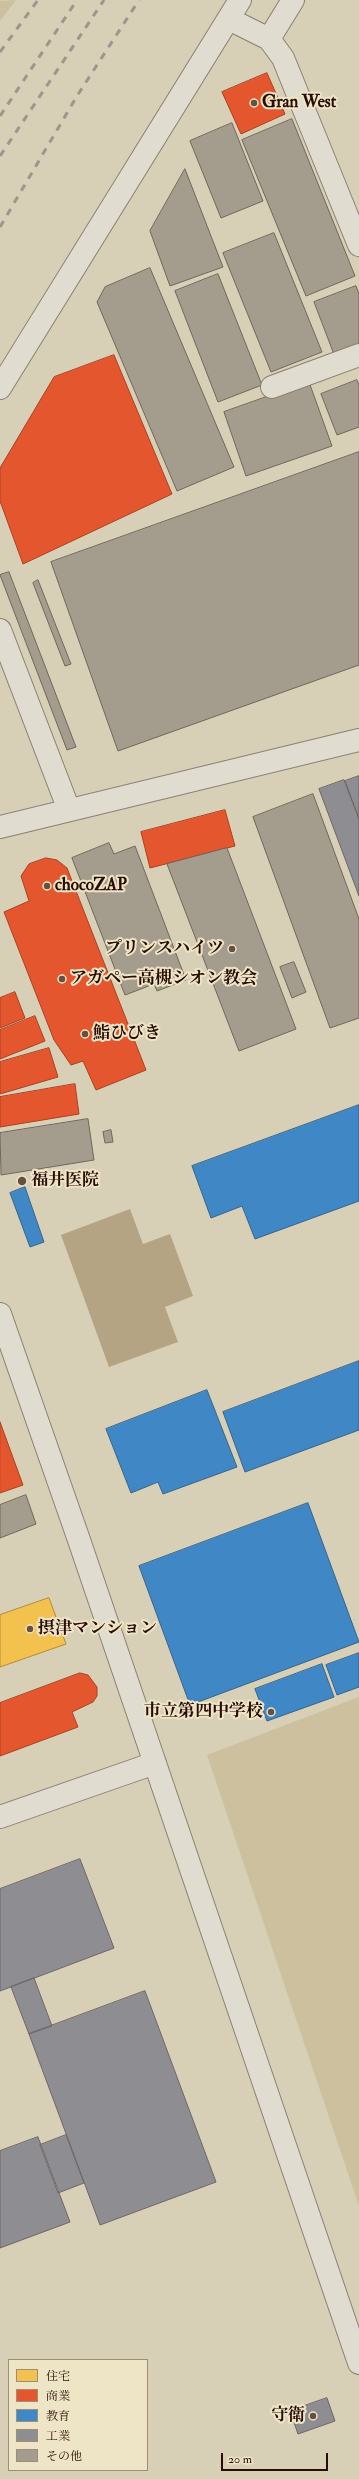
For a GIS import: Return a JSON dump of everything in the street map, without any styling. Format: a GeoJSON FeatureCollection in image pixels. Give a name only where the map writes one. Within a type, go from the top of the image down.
{"type":"FeatureCollection","features":[{"type":"Feature","properties":{"kind":"street"},"geometry":{"type":"LineString","coordinates":[[0,388],[240,0]]}},
{"type":"Feature","properties":{"kind":"street"},"geometry":{"type":"LineString","coordinates":[[268,39],[293,0]]}},
{"type":"Feature","properties":{"kind":"street"},"geometry":{"type":"LineString","coordinates":[[229,19],[268,39],[283,58],[291,73],[359,245]]}},
{"type":"Feature","properties":{"kind":"street"},"geometry":{"type":"LineString","coordinates":[[272,387],[359,355]]}},
{"type":"Feature","properties":{"kind":"street"},"geometry":{"type":"LineString","coordinates":[[0,630],[69,810]]}},
{"type":"Feature","properties":{"kind":"street"},"geometry":{"type":"LineString","coordinates":[[0,827],[359,740]]}},
{"type":"Feature","properties":{"kind":"street"},"geometry":{"type":"LineString","coordinates":[[0,1314],[155,1763],[359,2363]]}},
{"type":"Feature","properties":{"kind":"street"},"geometry":{"type":"LineString","coordinates":[[0,1817],[155,1763]]}},
{"type":"Feature","properties":{"kind":"shaded area"},"geometry":{"type":"Polygon","coordinates":[[[16,0],[0,21],[0,1],[16,0]]]}},
{"type":"Feature","properties":{"kind":"shaded area"},"geometry":{"type":"Polygon","coordinates":[[[130,1209],[143,1244],[170,1234],[193,1296],[165,1307],[178,1342],[109,1367],[61,1235],[130,1209]]]}},
{"type":"Feature","properties":{"kind":"shaded area"},"geometry":{"type":"Polygon","coordinates":[[[359,1697],[359,2206],[207,1755],[359,1697]]]}},
{"type":"Feature","properties":{"kind":"building: 住宅","name":"摂津マンション"},"geometry":{"type":"Polygon","coordinates":[[[49,1598],[66,1644],[0,1667],[0,1615],[49,1598]]]}},
{"type":"Feature","properties":{"kind":"building: 商業","name":"Gran West"},"geometry":{"type":"Polygon","coordinates":[[[267,73],[285,114],[241,134],[222,92],[267,73]]]}},
{"type":"Feature","properties":{"kind":"building: 商業"},"geometry":{"type":"Polygon","coordinates":[[[114,355],[172,494],[23,564],[0,501],[0,468],[54,377],[114,355]]]}},
{"type":"Feature","properties":{"kind":"building: 商業"},"geometry":{"type":"Polygon","coordinates":[[[225,810],[235,846],[150,868],[141,832],[225,810]]]}},
{"type":"Feature","properties":{"kind":"building: 商業"},"geometry":{"type":"Polygon","coordinates":[[[46,858],[57,860],[67,868],[146,1070],[96,1090],[83,1061],[71,1065],[54,1040],[4,912],[29,901],[21,876],[29,864],[46,858]]]}},
{"type":"Feature","properties":{"kind":"building: 商業"},"geometry":{"type":"Polygon","coordinates":[[[15,992],[25,1018],[0,1028],[0,998],[15,992]]]}},
{"type":"Feature","properties":{"kind":"building: 商業"},"geometry":{"type":"Polygon","coordinates":[[[35,1016],[45,1041],[0,1059],[0,1030],[35,1016]]]}},
{"type":"Feature","properties":{"kind":"building: 商業"},"geometry":{"type":"Polygon","coordinates":[[[49,1048],[58,1077],[0,1094],[0,1062],[49,1048]]]}},
{"type":"Feature","properties":{"kind":"building: 商業"},"geometry":{"type":"Polygon","coordinates":[[[75,1084],[79,1114],[0,1127],[0,1097],[75,1084]]]}},
{"type":"Feature","properties":{"kind":"building: 商業"},"geometry":{"type":"Polygon","coordinates":[[[0,1422],[23,1485],[0,1493],[0,1422]]]}},
{"type":"Feature","properties":{"kind":"building: 商業"},"geometry":{"type":"Polygon","coordinates":[[[80,1673],[88,1675],[97,1687],[97,1696],[93,1702],[72,1712],[78,1727],[0,1756],[0,1703],[80,1673]]]}},
{"type":"Feature","properties":{"kind":"building: 教育"},"geometry":{"type":"Polygon","coordinates":[[[359,1105],[359,1201],[255,1239],[242,1206],[211,1218],[192,1166],[359,1105]]]}},
{"type":"Feature","properties":{"kind":"building: 教育"},"geometry":{"type":"Polygon","coordinates":[[[25,1187],[44,1242],[30,1247],[10,1193],[25,1187]]]}},
{"type":"Feature","properties":{"kind":"building: 教育"},"geometry":{"type":"Polygon","coordinates":[[[359,1361],[359,1430],[245,1472],[223,1412],[359,1361]]]}},
{"type":"Feature","properties":{"kind":"building: 教育"},"geometry":{"type":"Polygon","coordinates":[[[207,1390],[237,1467],[163,1494],[158,1482],[131,1493],[106,1429],[207,1390]]]}},
{"type":"Feature","properties":{"kind":"building: 教育"},"geometry":{"type":"Polygon","coordinates":[[[308,1503],[359,1642],[190,1705],[139,1566],[308,1503]]]}},
{"type":"Feature","properties":{"kind":"building: 教育"},"geometry":{"type":"Polygon","coordinates":[[[359,1653],[359,1687],[337,1695],[326,1665],[359,1653]]]}},
{"type":"Feature","properties":{"kind":"building: 教育"},"geometry":{"type":"Polygon","coordinates":[[[322,1664],[334,1697],[267,1721],[255,1689],[322,1664]]]}},
{"type":"Feature","properties":{"kind":"building: 工業"},"geometry":{"type":"Polygon","coordinates":[[[359,776],[359,819],[345,781],[359,776]]]}},
{"type":"Feature","properties":{"kind":"building: 工業"},"geometry":{"type":"Polygon","coordinates":[[[344,780],[359,819],[359,896],[319,789],[344,780]]]}},
{"type":"Feature","properties":{"kind":"building: 工業"},"geometry":{"type":"Polygon","coordinates":[[[80,1859],[114,1948],[0,1991],[0,1889],[80,1859]]]}},
{"type":"Feature","properties":{"kind":"building: 工業"},"geometry":{"type":"Polygon","coordinates":[[[34,1978],[52,2026],[29,2034],[11,1987],[34,1978]]]}},
{"type":"Feature","properties":{"kind":"building: 工業"},"geometry":{"type":"Polygon","coordinates":[[[145,1991],[216,2182],[100,2225],[29,2034],[145,1991]]]}},
{"type":"Feature","properties":{"kind":"building: 工業"},"geometry":{"type":"Polygon","coordinates":[[[66,2135],[84,2183],[58,2193],[40,2145],[66,2135]]]}},
{"type":"Feature","properties":{"kind":"building: 工業"},"geometry":{"type":"Polygon","coordinates":[[[38,2137],[70,2222],[0,2248],[0,2151],[38,2137]]]}},
{"type":"Feature","properties":{"kind":"building: 工業","name":"守衛"},"geometry":{"type":"Polygon","coordinates":[[[327,2398],[335,2421],[298,2434],[290,2411],[327,2398]]]}},
{"type":"Feature","properties":{"kind":"building: その他"},"geometry":{"type":"Polygon","coordinates":[[[292,119],[355,276],[306,296],[242,140],[292,119]]]}},
{"type":"Feature","properties":{"kind":"building: その他"},"geometry":{"type":"Polygon","coordinates":[[[232,123],[263,201],[221,218],[190,141],[232,123]]]}},
{"type":"Feature","properties":{"kind":"building: その他"},"geometry":{"type":"Polygon","coordinates":[[[185,169],[223,267],[170,286],[150,231],[185,169]]]}},
{"type":"Feature","properties":{"kind":"building: その他"},"geometry":{"type":"Polygon","coordinates":[[[274,233],[322,352],[271,372],[223,253],[274,233]]]}},
{"type":"Feature","properties":{"kind":"building: その他"},"geometry":{"type":"Polygon","coordinates":[[[150,268],[234,467],[177,491],[97,302],[105,287],[150,268]]]}},
{"type":"Feature","properties":{"kind":"building: その他"},"geometry":{"type":"Polygon","coordinates":[[[218,274],[262,385],[218,402],[175,291],[218,274]]]}},
{"type":"Feature","properties":{"kind":"building: その他"},"geometry":{"type":"Polygon","coordinates":[[[356,286],[359,294],[359,348],[335,357],[314,302],[356,286]]]}},
{"type":"Feature","properties":{"kind":"building: その他"},"geometry":{"type":"Polygon","coordinates":[[[357,380],[359,385],[359,427],[337,435],[321,394],[357,380]]]}},
{"type":"Feature","properties":{"kind":"building: その他"},"geometry":{"type":"Polygon","coordinates":[[[309,382],[332,446],[246,476],[224,412],[309,382]]]}},
{"type":"Feature","properties":{"kind":"building: その他"},"geometry":{"type":"Polygon","coordinates":[[[359,452],[359,665],[118,751],[51,562],[359,452]]]}},
{"type":"Feature","properties":{"kind":"building: その他"},"geometry":{"type":"Polygon","coordinates":[[[9,572],[76,747],[67,750],[0,575],[9,572]]]}},
{"type":"Feature","properties":{"kind":"building: その他"},"geometry":{"type":"Polygon","coordinates":[[[38,580],[71,664],[65,666],[33,583],[38,580]]]}},
{"type":"Feature","properties":{"kind":"building: その他"},"geometry":{"type":"Polygon","coordinates":[[[313,794],[359,919],[359,1018],[330,1028],[253,817],[313,794]]]}},
{"type":"Feature","properties":{"kind":"building: その他"},"geometry":{"type":"Polygon","coordinates":[[[109,843],[114,854],[135,846],[186,980],[157,991],[154,984],[125,995],[72,858],[109,843]]]}},
{"type":"Feature","properties":{"kind":"building: その他","name":"プリンスハイツ"},"geometry":{"type":"Polygon","coordinates":[[[227,848],[296,1029],[239,1051],[167,864],[227,848]]]}},
{"type":"Feature","properties":{"kind":"building: その他"},"geometry":{"type":"Polygon","coordinates":[[[294,962],[306,992],[292,998],[280,967],[294,962]]]}},
{"type":"Feature","properties":{"kind":"building: その他"},"geometry":{"type":"Polygon","coordinates":[[[88,1119],[94,1160],[1,1175],[0,1133],[88,1119]]]}},
{"type":"Feature","properties":{"kind":"building: その他"},"geometry":{"type":"Polygon","coordinates":[[[111,1130],[113,1142],[105,1143],[103,1132],[111,1130]]]}},
{"type":"Feature","properties":{"kind":"building: その他"},"geometry":{"type":"Polygon","coordinates":[[[26,1495],[36,1524],[0,1538],[0,1505],[26,1495]]]}},
{"type":"Feature","properties":{"kind":"railway"},"geometry":{"type":"LineString","coordinates":[[0,52],[38,0]]}},
{"type":"Feature","properties":{"kind":"railway"},"geometry":{"type":"LineString","coordinates":[[0,116],[77,0]]}},
{"type":"Feature","properties":{"kind":"railway"},"geometry":{"type":"LineString","coordinates":[[0,156],[104,0]]}},
{"type":"Feature","properties":{"kind":"railway"},"geometry":{"type":"LineString","coordinates":[[0,227],[77,96],[139,0]]}},
{"type":"Feature","properties":{"kind":"place","name":"Gran West"},"geometry":{"type":"Point","coordinates":[254,103]}},
{"type":"Feature","properties":{"kind":"place","name":"chocoZAP"},"geometry":{"type":"Point","coordinates":[47,886]}},
{"type":"Feature","properties":{"kind":"place","name":"プリンスハイツ"},"geometry":{"type":"Point","coordinates":[232,949]}},
{"type":"Feature","properties":{"kind":"place","name":"アガペー高槻シオン教会"},"geometry":{"type":"Point","coordinates":[62,979]}},
{"type":"Feature","properties":{"kind":"place","name":"鮨ひびき"},"geometry":{"type":"Point","coordinates":[85,1034]}},
{"type":"Feature","properties":{"kind":"place","name":"福井医院"},"geometry":{"type":"Point","coordinates":[22,1181]}},
{"type":"Feature","properties":{"kind":"place","name":"摂津マンション"},"geometry":{"type":"Point","coordinates":[30,1629]}},
{"type":"Feature","properties":{"kind":"place","name":"市立第四中学校"},"geometry":{"type":"Point","coordinates":[271,1712]}},
{"type":"Feature","properties":{"kind":"place","name":"守衛"},"geometry":{"type":"Point","coordinates":[313,2416]}}]}
